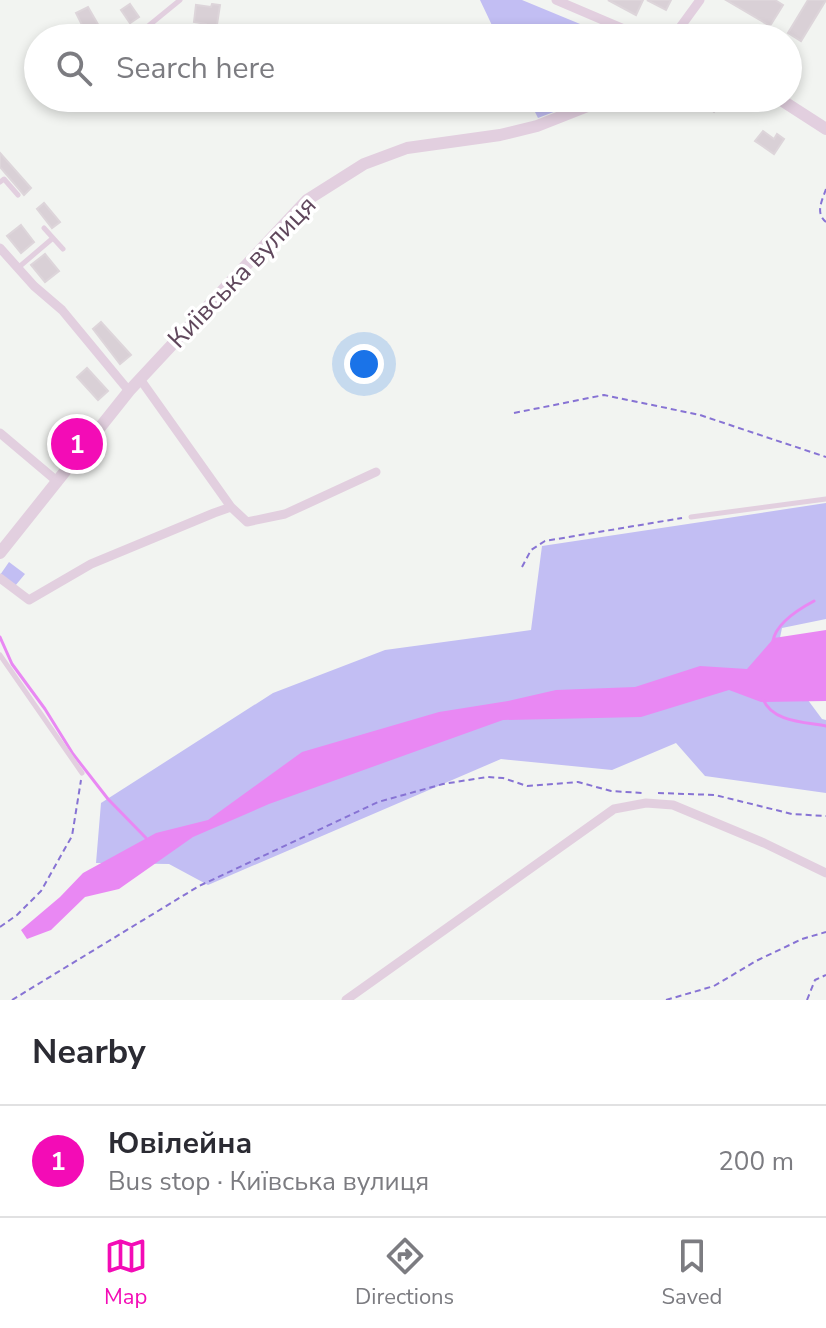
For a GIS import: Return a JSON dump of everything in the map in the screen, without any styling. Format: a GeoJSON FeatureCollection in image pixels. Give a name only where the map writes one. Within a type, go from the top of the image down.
{"type":"FeatureCollection","features":[{"type":"Feature","properties":{"kind":"street"},"geometry":{"type":"LineString","coordinates":[[556,0],[612,24]]}},
{"type":"Feature","properties":{"kind":"street"},"geometry":{"type":"LineString","coordinates":[[683,24],[700,0]]}},
{"type":"Feature","properties":{"kind":"street","name":"Київська вулиця"},"geometry":{"type":"LineString","coordinates":[[0,553],[129,391],[307,200],[364,164],[407,148],[500,135],[537,126],[572,112]]}},
{"type":"Feature","properties":{"kind":"street"},"geometry":{"type":"LineString","coordinates":[[800,112],[826,129]]}},
{"type":"Feature","properties":{"kind":"street"},"geometry":{"type":"LineString","coordinates":[[0,248],[34,286],[62,310],[129,391]]}},
{"type":"Feature","properties":{"kind":"street"},"geometry":{"type":"LineString","coordinates":[[140,379],[231,507],[247,522],[285,514],[376,472]]}},
{"type":"Feature","properties":{"kind":"street"},"geometry":{"type":"LineString","coordinates":[[0,433],[58,482]]}},
{"type":"Feature","properties":{"kind":"street"},"geometry":{"type":"LineString","coordinates":[[0,578],[29,600],[91,564],[231,507]]}},
{"type":"Feature","properties":{"kind":"street"},"geometry":{"type":"LineString","coordinates":[[346,1000],[614,809],[646,803],[673,805],[826,873]]}},
{"type":"Feature","properties":{"kind":"lane"},"geometry":{"type":"LineString","coordinates":[[151,24],[180,0]]}},
{"type":"Feature","properties":{"kind":"lane"},"geometry":{"type":"LineString","coordinates":[[1,178],[18,195]]}},
{"type":"Feature","properties":{"kind":"lane"},"geometry":{"type":"LineString","coordinates":[[44,228],[63,249]]}},
{"type":"Feature","properties":{"kind":"lane"},"geometry":{"type":"LineString","coordinates":[[18,268],[53,238]]}},
{"type":"Feature","properties":{"kind":"lane"},"geometry":{"type":"LineString","coordinates":[[691,517],[826,499]]}},
{"type":"Feature","properties":{"kind":"lane"},"geometry":{"type":"LineString","coordinates":[[0,655],[82,773]]}},
{"type":"Feature","properties":{"kind":"path"},"geometry":{"type":"LineString","coordinates":[[826,189],[819,207],[821,218],[826,222]]}},
{"type":"Feature","properties":{"kind":"path"},"geometry":{"type":"LineString","coordinates":[[514,413],[604,395],[700,415],[826,457]]}},
{"type":"Feature","properties":{"kind":"path"},"geometry":{"type":"LineString","coordinates":[[522,567],[531,550],[545,541],[691,517]]}},
{"type":"Feature","properties":{"kind":"path"},"geometry":{"type":"LineString","coordinates":[[0,927],[41,891],[72,836],[82,773]]}},
{"type":"Feature","properties":{"kind":"path"},"geometry":{"type":"LineString","coordinates":[[12,1000],[234,868],[378,802],[443,784],[487,777],[503,778],[527,786],[578,782],[611,791],[715,795],[792,814],[826,816]]}},
{"type":"Feature","properties":{"kind":"path"},"geometry":{"type":"LineString","coordinates":[[666,1000],[714,986],[756,961],[802,939],[826,932]]}},
{"type":"Feature","properties":{"kind":"path"},"geometry":{"type":"LineString","coordinates":[[807,1000],[815,980],[826,975]]}},
{"type":"Feature","properties":{"kind":"shaded area"},"geometry":{"type":"Polygon","coordinates":[[[480,0],[522,0],[580,24],[491,24],[480,0]]]}},
{"type":"Feature","properties":{"kind":"shaded area"},"geometry":{"type":"Polygon","coordinates":[[[535,112],[554,112],[538,118],[535,112]]]}},
{"type":"Feature","properties":{"kind":"shaded area"},"geometry":{"type":"Polygon","coordinates":[[[826,503],[826,619],[782,628],[776,657],[822,719],[826,720],[826,793],[705,776],[676,743],[612,770],[501,759],[208,885],[169,864],[96,863],[101,803],[273,693],[385,650],[531,630],[542,546],[826,503]]]}},
{"type":"Feature","properties":{"kind":"shaded area"},"geometry":{"type":"Polygon","coordinates":[[[9,562],[25,574],[15,586],[0,575],[9,562]]]}},
{"type":"Feature","properties":{"kind":"shaded area"},"geometry":{"type":"Polygon","coordinates":[[[826,630],[826,701],[761,702],[729,690],[641,717],[503,720],[269,804],[193,837],[119,889],[85,897],[51,930],[27,939],[21,930],[83,873],[156,833],[208,820],[302,752],[439,712],[556,690],[635,687],[700,666],[747,669],[774,638],[826,630]]]}},
{"type":"Feature","properties":{"kind":"building"},"geometry":{"type":"Polygon","coordinates":[[[608,0],[643,0],[636,15],[608,0]]]}},
{"type":"Feature","properties":{"kind":"building"},"geometry":{"type":"Polygon","coordinates":[[[647,0],[671,0],[666,10],[647,0]]]}},
{"type":"Feature","properties":{"kind":"building"},"geometry":{"type":"Polygon","coordinates":[[[726,0],[775,0],[783,5],[771,24],[726,0]]]}},
{"type":"Feature","properties":{"kind":"building"},"geometry":{"type":"Polygon","coordinates":[[[808,0],[826,0],[802,39],[802,24],[793,24],[808,0]]]}},
{"type":"Feature","properties":{"kind":"building"},"geometry":{"type":"Polygon","coordinates":[[[130,4],[139,17],[130,23],[121,10],[130,4]]]}},
{"type":"Feature","properties":{"kind":"building"},"geometry":{"type":"Polygon","coordinates":[[[212,4],[220,5],[217,24],[194,22],[196,5],[211,7],[212,4]]]}},
{"type":"Feature","properties":{"kind":"building"},"geometry":{"type":"Polygon","coordinates":[[[88,7],[98,24],[82,24],[76,13],[88,7]]]}},
{"type":"Feature","properties":{"kind":"building"},"geometry":{"type":"Polygon","coordinates":[[[763,131],[774,139],[777,134],[784,139],[774,154],[755,141],[763,131]]]}},
{"type":"Feature","properties":{"kind":"building"},"geometry":{"type":"Polygon","coordinates":[[[0,153],[31,188],[24,195],[0,167],[0,153]]]}},
{"type":"Feature","properties":{"kind":"building"},"geometry":{"type":"Polygon","coordinates":[[[44,203],[60,222],[52,228],[37,209],[44,203]]]}},
{"type":"Feature","properties":{"kind":"building"},"geometry":{"type":"Polygon","coordinates":[[[21,225],[34,242],[21,253],[7,236],[21,225]]]}},
{"type":"Feature","properties":{"kind":"building"},"geometry":{"type":"Polygon","coordinates":[[[45,254],[59,271],[45,282],[31,265],[45,254]]]}},
{"type":"Feature","properties":{"kind":"building"},"geometry":{"type":"Polygon","coordinates":[[[101,322],[131,355],[120,364],[93,329],[101,322]]]}},
{"type":"Feature","properties":{"kind":"building"},"geometry":{"type":"Polygon","coordinates":[[[87,368],[108,391],[98,400],[77,377],[87,368]]]}},
{"type":"Feature","properties":{"kind":"waterway"},"geometry":{"type":"LineString","coordinates":[[773,641],[783,623],[814,601]]}},
{"type":"Feature","properties":{"kind":"waterway"},"geometry":{"type":"LineString","coordinates":[[0,637],[12,664],[73,754],[108,799],[146,838]]}},
{"type":"Feature","properties":{"kind":"waterway"},"geometry":{"type":"LineString","coordinates":[[763,699],[767,707],[781,717],[826,726]]}},
{"type":"Feature","properties":{"kind":"place","name":"Ювілейна"},"geometry":{"type":"Point","coordinates":[77,444]}}]}
